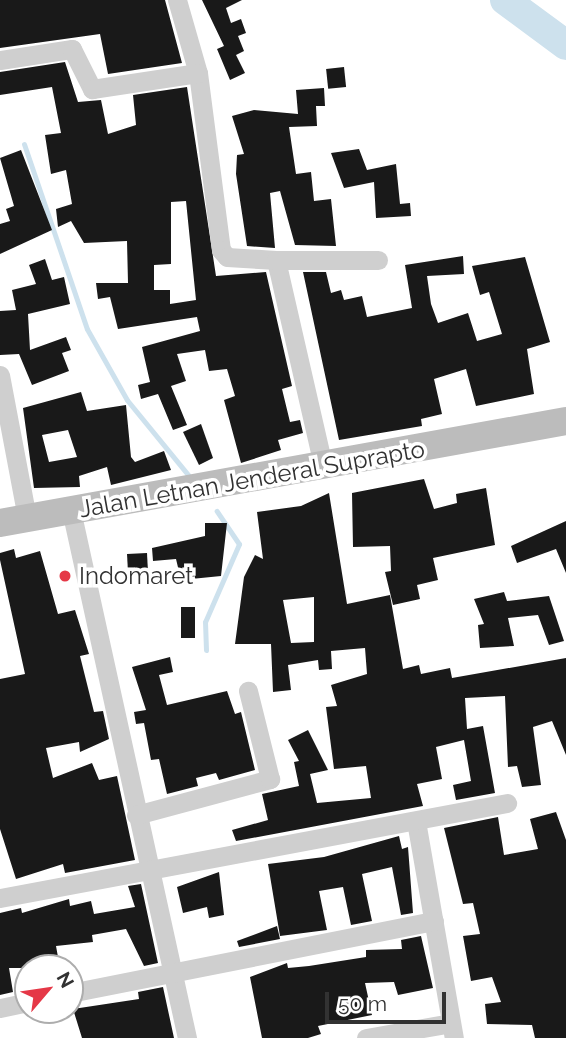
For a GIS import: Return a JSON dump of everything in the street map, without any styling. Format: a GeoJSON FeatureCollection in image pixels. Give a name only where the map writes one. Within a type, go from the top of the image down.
{"type":"FeatureCollection","features":[{"type":"Feature","properties":{"kind":"main road","name":"Jalan Letnan Jenderal Suprapto"},"geometry":{"type":"LineString","coordinates":[[13,520],[504,437],[566,421]]}},
{"type":"Feature","properties":{"kind":"main road","name":"Jalan Letnan Jenderal Suprapto"},"geometry":{"type":"LineString","coordinates":[[504,437],[566,437]]}},
{"type":"Feature","properties":{"kind":"street"},"geometry":{"type":"LineString","coordinates":[[177,0],[198,73],[221,250],[227,257],[378,260]]}},
{"type":"Feature","properties":{"kind":"street"},"geometry":{"type":"LineString","coordinates":[[0,60],[72,48],[92,89],[198,73]]}},
{"type":"Feature","properties":{"kind":"street"},"geometry":{"type":"LineString","coordinates":[[276,260],[323,466]]}},
{"type":"Feature","properties":{"kind":"street"},"geometry":{"type":"LineString","coordinates":[[0,375],[13,520]]}},
{"type":"Feature","properties":{"kind":"street"},"geometry":{"type":"LineString","coordinates":[[71,510],[136,816],[152,874],[187,1038]]}},
{"type":"Feature","properties":{"kind":"street"},"geometry":{"type":"LineString","coordinates":[[136,816],[270,779],[248,691]]}},
{"type":"Feature","properties":{"kind":"street"},"geometry":{"type":"LineString","coordinates":[[0,898],[152,874],[507,803]]}},
{"type":"Feature","properties":{"kind":"street"},"geometry":{"type":"LineString","coordinates":[[366,1038],[453,1030],[415,821]]}},
{"type":"Feature","properties":{"kind":"street"},"geometry":{"type":"LineString","coordinates":[[84,990],[173,970],[434,921]]}},
{"type":"Feature","properties":{"kind":"building"},"geometry":{"type":"Polygon","coordinates":[[[0,0],[165,0],[182,63],[108,74],[100,34],[0,48],[0,0]]]}},
{"type":"Feature","properties":{"kind":"building"},"geometry":{"type":"Polygon","coordinates":[[[202,0],[242,0],[226,8],[231,23],[241,19],[246,33],[238,36],[244,51],[236,55],[245,73],[230,80],[217,49],[224,46],[202,0]]]}},
{"type":"Feature","properties":{"kind":"building"},"geometry":{"type":"Polygon","coordinates":[[[65,62],[78,102],[101,100],[108,134],[136,125],[133,95],[187,87],[216,276],[266,272],[292,386],[282,389],[290,422],[300,420],[303,433],[278,440],[281,450],[241,463],[224,400],[235,396],[227,369],[209,371],[205,350],[177,354],[186,381],[171,386],[187,425],[173,430],[158,394],[141,399],[138,385],[150,382],[142,347],[200,331],[197,317],[118,329],[110,297],[98,299],[96,283],[128,283],[127,241],[84,243],[71,221],[58,227],[56,209],[72,204],[66,170],[51,174],[45,135],[61,133],[52,87],[0,95],[0,72],[65,62]],[[186,201],[171,202],[171,264],[154,265],[154,290],[170,290],[170,304],[196,300],[186,201]]]}},
{"type":"Feature","properties":{"kind":"building"},"geometry":{"type":"Polygon","coordinates":[[[344,67],[346,87],[328,89],[326,69],[344,67]]]}},
{"type":"Feature","properties":{"kind":"building"},"geometry":{"type":"Polygon","coordinates":[[[324,88],[325,106],[316,106],[317,126],[289,127],[296,174],[311,172],[314,201],[331,199],[336,246],[295,245],[280,191],[270,193],[275,248],[247,246],[236,174],[237,155],[244,154],[232,116],[254,110],[298,114],[296,90],[324,88]]]}},
{"type":"Feature","properties":{"kind":"building"},"geometry":{"type":"Polygon","coordinates":[[[359,149],[367,170],[396,164],[400,204],[410,203],[411,216],[376,218],[374,182],[344,188],[331,153],[359,149]]]}},
{"type":"Feature","properties":{"kind":"building"},"geometry":{"type":"Polygon","coordinates":[[[21,150],[52,230],[0,254],[0,224],[10,221],[6,209],[14,206],[0,158],[21,150]]]}},
{"type":"Feature","properties":{"kind":"building"},"geometry":{"type":"Polygon","coordinates":[[[463,256],[464,274],[427,276],[431,304],[438,323],[468,313],[477,341],[502,334],[489,292],[480,295],[472,266],[525,257],[550,342],[527,349],[534,394],[476,406],[466,369],[434,379],[442,414],[421,419],[422,426],[339,440],[303,272],[326,272],[331,293],[341,290],[344,300],[362,296],[367,317],[412,308],[405,265],[463,256]]]}},
{"type":"Feature","properties":{"kind":"building"},"geometry":{"type":"Polygon","coordinates":[[[45,259],[52,280],[64,277],[70,304],[28,314],[30,350],[66,337],[71,350],[62,353],[69,371],[32,385],[19,354],[0,355],[0,311],[16,310],[12,290],[36,284],[29,265],[45,259]]]}},
{"type":"Feature","properties":{"kind":"building"},"geometry":{"type":"Polygon","coordinates":[[[81,392],[87,411],[126,405],[131,457],[135,462],[164,451],[171,470],[111,485],[107,467],[79,476],[80,487],[34,488],[23,408],[81,392]],[[68,430],[42,435],[49,462],[77,457],[68,430]]]}},
{"type":"Feature","properties":{"kind":"building"},"geometry":{"type":"Polygon","coordinates":[[[201,424],[213,458],[199,465],[183,432],[201,424]]]}},
{"type":"Feature","properties":{"kind":"building"},"geometry":{"type":"Polygon","coordinates":[[[424,479],[434,509],[457,503],[456,494],[486,488],[495,545],[433,558],[438,580],[417,585],[420,599],[393,605],[385,572],[391,571],[390,546],[353,547],[352,493],[424,479]]]}},
{"type":"Feature","properties":{"kind":"building"},"geometry":{"type":"Polygon","coordinates":[[[329,493],[347,604],[390,595],[403,669],[419,665],[421,674],[450,668],[452,678],[566,658],[566,755],[552,721],[533,727],[541,785],[522,787],[517,766],[508,767],[505,696],[465,698],[467,729],[483,726],[495,793],[456,800],[453,785],[471,781],[464,740],[436,747],[442,779],[417,784],[423,806],[236,841],[232,830],[268,820],[262,794],[299,786],[294,762],[299,761],[288,740],[308,730],[328,770],[310,774],[317,803],[371,798],[366,766],[334,769],[326,707],[337,706],[331,685],[367,674],[365,648],[331,651],[332,669],[319,670],[318,660],[288,665],[291,690],[273,692],[271,644],[235,644],[244,577],[255,555],[263,559],[257,512],[301,506],[329,493]],[[314,597],[283,600],[291,643],[314,642],[314,597]]]}},
{"type":"Feature","properties":{"kind":"building"},"geometry":{"type":"Polygon","coordinates":[[[566,521],[566,573],[556,549],[517,563],[511,546],[566,521]]]}},
{"type":"Feature","properties":{"kind":"building"},"geometry":{"type":"Polygon","coordinates":[[[205,523],[227,523],[221,576],[181,580],[176,559],[153,561],[152,548],[205,536],[205,523]]]}},
{"type":"Feature","properties":{"kind":"building"},"geometry":{"type":"Polygon","coordinates":[[[14,549],[16,558],[40,551],[58,614],[75,610],[89,654],[80,656],[94,712],[103,711],[109,739],[80,752],[79,742],[46,748],[53,778],[92,763],[99,780],[117,776],[135,860],[65,873],[63,864],[16,879],[0,829],[0,679],[25,674],[0,560],[0,553],[14,549]]]}},
{"type":"Feature","properties":{"kind":"building"},"geometry":{"type":"Polygon","coordinates":[[[147,553],[148,574],[128,575],[127,554],[147,553]]]}},
{"type":"Feature","properties":{"kind":"building"},"geometry":{"type":"Polygon","coordinates":[[[504,592],[507,601],[549,596],[564,641],[549,645],[538,615],[508,618],[514,646],[480,648],[478,625],[484,624],[474,599],[504,592]]]}},
{"type":"Feature","properties":{"kind":"building"},"geometry":{"type":"Polygon","coordinates":[[[181,607],[195,607],[195,638],[181,638],[181,607]]]}},
{"type":"Feature","properties":{"kind":"building"},"geometry":{"type":"Polygon","coordinates":[[[170,657],[173,672],[159,675],[167,705],[227,691],[235,714],[241,712],[255,770],[219,780],[216,773],[196,778],[198,786],[167,794],[159,759],[151,760],[144,723],[136,724],[134,712],[146,710],[132,667],[170,657]]]}},
{"type":"Feature","properties":{"kind":"building"},"geometry":{"type":"Polygon","coordinates":[[[556,812],[566,840],[566,1038],[535,1038],[532,1025],[487,1024],[485,1004],[501,1002],[492,977],[471,981],[463,936],[480,934],[473,903],[463,904],[444,828],[498,817],[504,855],[538,849],[530,819],[556,812]]]}},
{"type":"Feature","properties":{"kind":"building"},"geometry":{"type":"Polygon","coordinates":[[[399,836],[402,849],[408,847],[413,913],[401,915],[392,867],[362,874],[372,921],[351,925],[343,887],[319,891],[327,930],[280,936],[268,864],[324,857],[399,836]]]}},
{"type":"Feature","properties":{"kind":"building"},"geometry":{"type":"Polygon","coordinates":[[[219,872],[224,915],[209,918],[207,907],[183,913],[177,887],[219,872]]]}},
{"type":"Feature","properties":{"kind":"building"},"geometry":{"type":"Polygon","coordinates":[[[141,884],[158,963],[144,966],[126,929],[92,935],[93,942],[56,946],[57,954],[14,954],[14,968],[9,968],[13,992],[0,995],[0,913],[21,908],[22,913],[69,899],[70,906],[91,901],[94,914],[135,907],[128,886],[141,884]]]}},
{"type":"Feature","properties":{"kind":"building"},"geometry":{"type":"Polygon","coordinates":[[[277,926],[280,939],[239,947],[237,941],[277,926]]]}},
{"type":"Feature","properties":{"kind":"building"},"geometry":{"type":"Polygon","coordinates":[[[421,936],[433,988],[398,995],[394,982],[365,983],[372,1015],[318,1026],[321,1034],[308,1038],[262,1038],[250,977],[287,963],[288,968],[309,966],[366,957],[366,950],[402,949],[401,940],[421,936]]]}},
{"type":"Feature","properties":{"kind":"building"},"geometry":{"type":"Polygon","coordinates":[[[163,987],[174,1038],[82,1038],[78,1024],[84,1024],[84,1007],[139,999],[138,992],[163,987]]]}},
{"type":"Feature","properties":{"kind":"waterway"},"geometry":{"type":"LineString","coordinates":[[505,0],[566,45]]}},
{"type":"Feature","properties":{"kind":"waterway"},"geometry":{"type":"LineString","coordinates":[[24,144],[87,329],[127,400],[189,476]]}},
{"type":"Feature","properties":{"kind":"waterway"},"geometry":{"type":"LineString","coordinates":[[206,650],[205,622],[239,544],[217,511]]}},
{"type":"Feature","properties":{"kind":"place","name":"Indomaret"},"geometry":{"type":"Point","coordinates":[65,576]}}]}
